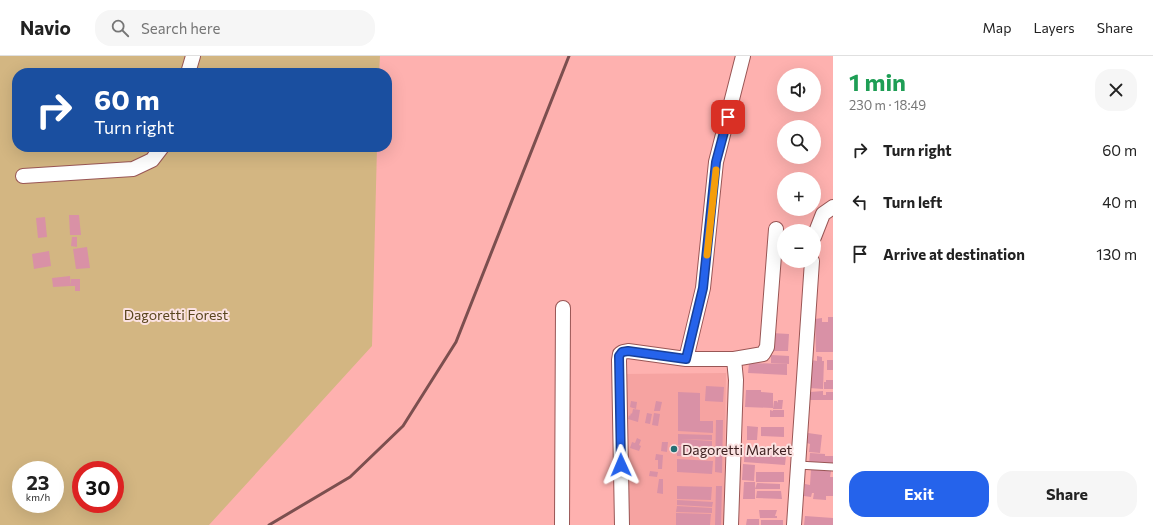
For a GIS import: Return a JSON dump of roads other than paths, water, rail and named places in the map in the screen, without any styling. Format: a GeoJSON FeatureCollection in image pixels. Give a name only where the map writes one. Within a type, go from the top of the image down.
{"type":"FeatureCollection","features":[{"type":"Feature","properties":{"kind":"street"},"geometry":{"type":"LineString","coordinates":[[189,68],[193,56]]}},
{"type":"Feature","properties":{"kind":"street"},"geometry":{"type":"LineString","coordinates":[[686,359],[703,288],[716,162],[743,56]]}},
{"type":"Feature","properties":{"kind":"street"},"geometry":{"type":"LineString","coordinates":[[23,176],[133,169],[152,160],[158,152]]}},
{"type":"Feature","properties":{"kind":"street"},"geometry":{"type":"LineString","coordinates":[[819,224],[823,214],[833,207]]}},
{"type":"Feature","properties":{"kind":"street"},"geometry":{"type":"LineString","coordinates":[[622,525],[619,356],[622,352],[628,351],[686,359],[734,359],[763,354],[767,347],[776,229]]}},
{"type":"Feature","properties":{"kind":"street"},"geometry":{"type":"LineString","coordinates":[[794,525],[812,268]]}},
{"type":"Feature","properties":{"kind":"street"},"geometry":{"type":"LineString","coordinates":[[562,525],[563,308]]}},
{"type":"Feature","properties":{"kind":"street"},"geometry":{"type":"LineString","coordinates":[[731,525],[736,380],[734,359]]}},
{"type":"Feature","properties":{"kind":"lane"},"geometry":{"type":"LineString","coordinates":[[798,465],[833,467]]}},
{"type":"Feature","properties":{"kind":"railway"},"geometry":{"type":"LineString","coordinates":[[269,525],[350,477],[403,426],[456,342],[569,56]]}},
{"type":"Feature","properties":{"kind":"place","name":"Dagoretti Market"},"geometry":{"type":"Point","coordinates":[674,449]}},
{"type":"Feature","properties":{"kind":"park label","name":"Dagoretti Forest"},"geometry":{"type":"Point","coordinates":[176,314]}}]}
